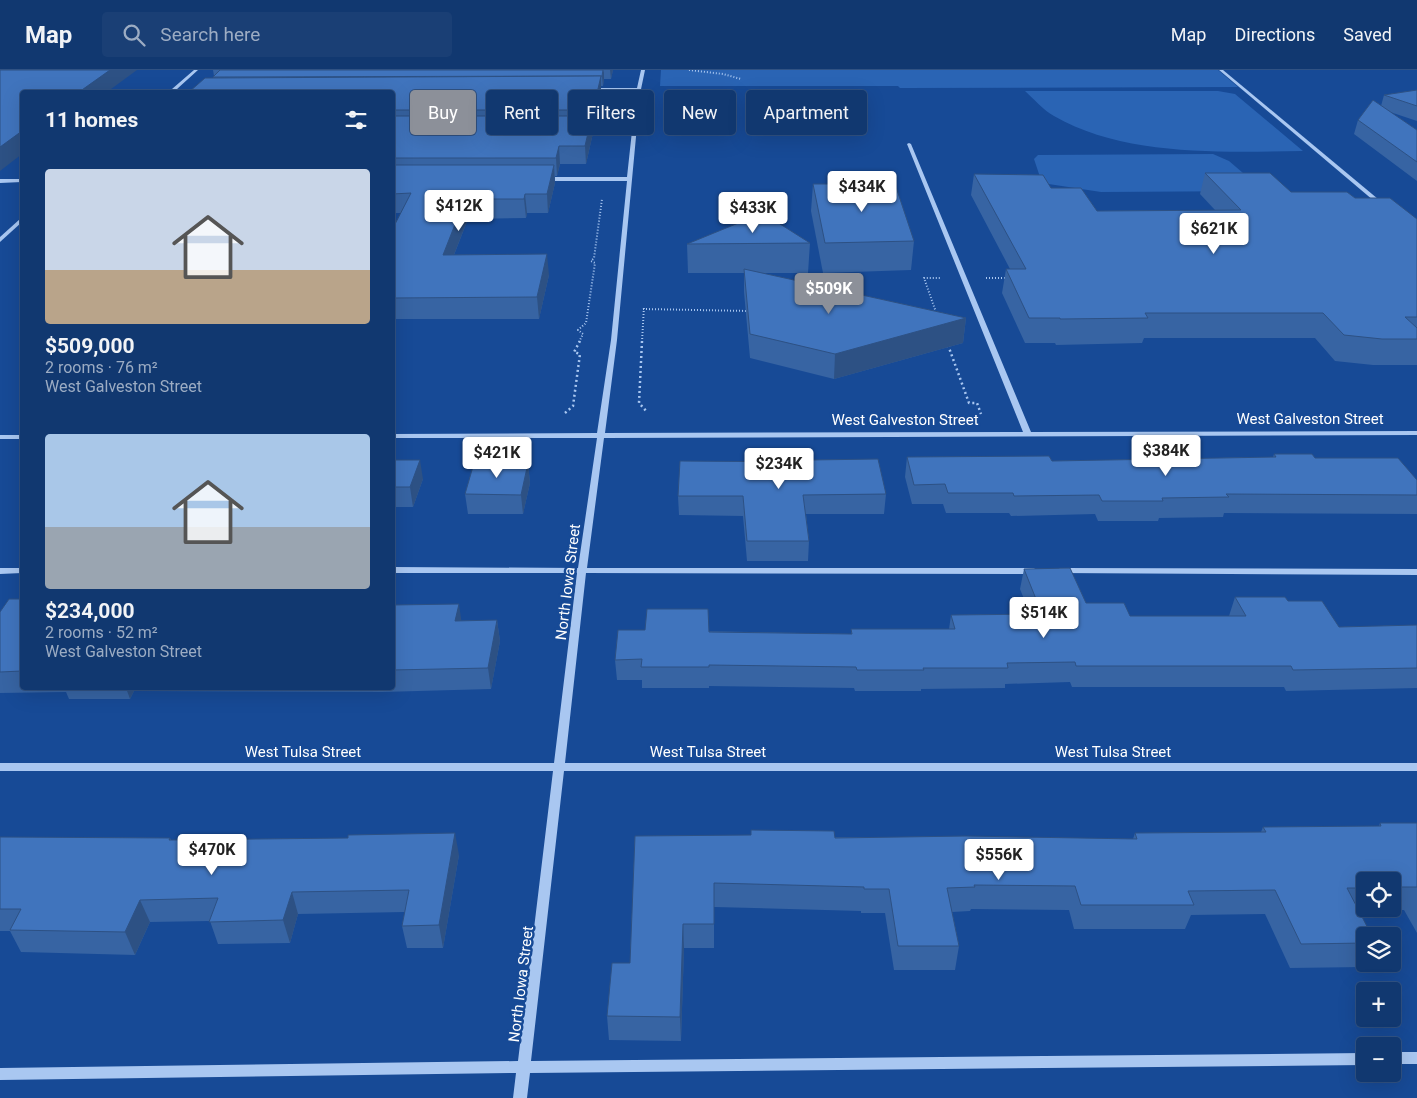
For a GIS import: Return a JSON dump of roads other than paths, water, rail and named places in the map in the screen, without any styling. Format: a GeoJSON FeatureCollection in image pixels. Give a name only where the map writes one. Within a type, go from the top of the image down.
{"type":"FeatureCollection","features":[{"type":"Feature","properties":{"kind":"street"},"geometry":{"type":"LineString","coordinates":[[173,90],[196,70]]}},
{"type":"Feature","properties":{"kind":"street","name":"North Iowa Street"},"geometry":{"type":"LineString","coordinates":[[639,89],[643,70]]}},
{"type":"Feature","properties":{"kind":"street"},"geometry":{"type":"LineString","coordinates":[[1221,70],[1387,209]]}},
{"type":"Feature","properties":{"kind":"street"},"geometry":{"type":"LineString","coordinates":[[584,89],[639,89]]}},
{"type":"Feature","properties":{"kind":"street","name":"North Iowa Street"},"geometry":{"type":"LineString","coordinates":[[520,1098],[561,767],[582,570],[617,309],[634,135]]}},
{"type":"Feature","properties":{"kind":"street"},"geometry":{"type":"LineString","coordinates":[[909,144],[1028,434]]}},
{"type":"Feature","properties":{"kind":"street"},"geometry":{"type":"LineString","coordinates":[[532,179],[630,178]]}},
{"type":"Feature","properties":{"kind":"street"},"geometry":{"type":"LineString","coordinates":[[0,181],[20,181]]}},
{"type":"Feature","properties":{"kind":"street"},"geometry":{"type":"LineString","coordinates":[[0,240],[20,222]]}},
{"type":"Feature","properties":{"kind":"street","name":"West Galveston Street"},"geometry":{"type":"LineString","coordinates":[[395,436],[1417,433]]}},
{"type":"Feature","properties":{"kind":"street"},"geometry":{"type":"LineString","coordinates":[[0,437],[20,437]]}},
{"type":"Feature","properties":{"kind":"street"},"geometry":{"type":"LineString","coordinates":[[395,570],[1042,571]]}},
{"type":"Feature","properties":{"kind":"street"},"geometry":{"type":"LineString","coordinates":[[0,571],[20,571]]}},
{"type":"Feature","properties":{"kind":"street"},"geometry":{"type":"LineString","coordinates":[[1051,571],[1417,572]]}},
{"type":"Feature","properties":{"kind":"street","name":"West Tulsa Street"},"geometry":{"type":"LineString","coordinates":[[0,767],[1417,767]]}},
{"type":"Feature","properties":{"kind":"street"},"geometry":{"type":"LineString","coordinates":[[1401,1058],[1417,1058]]}},
{"type":"Feature","properties":{"kind":"street"},"geometry":{"type":"LineString","coordinates":[[0,1074],[525,1066],[1356,1059]]}}]}
